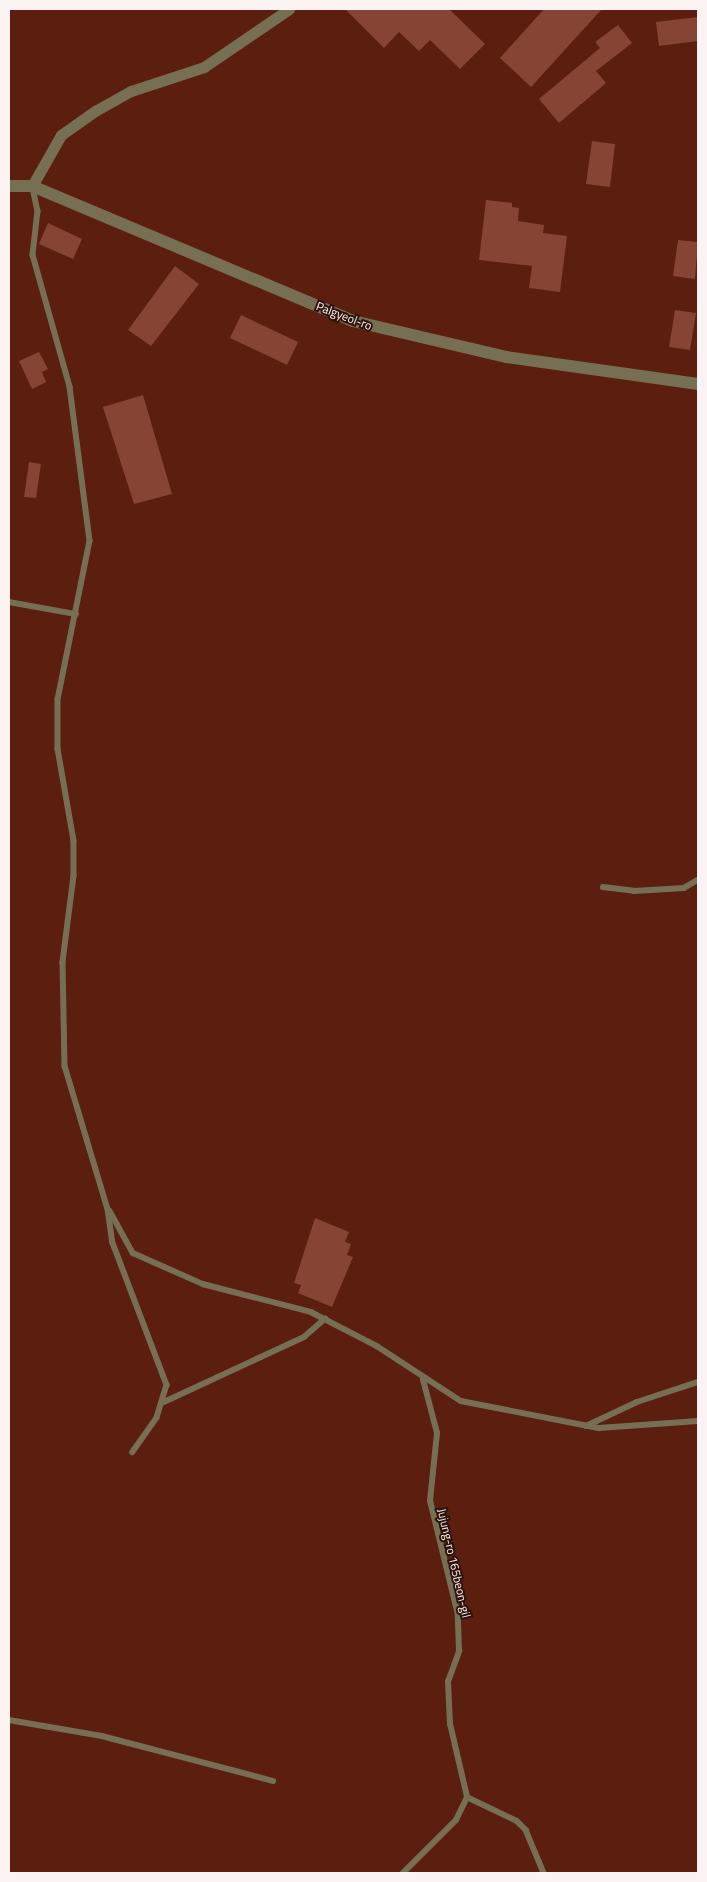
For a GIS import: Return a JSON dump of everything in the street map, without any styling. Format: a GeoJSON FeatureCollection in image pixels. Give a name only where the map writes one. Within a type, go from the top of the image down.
{"type":"FeatureCollection","features":[{"type":"Feature","properties":{"kind":"street"},"geometry":{"type":"LineString","coordinates":[[32,186],[61,135],[95,111],[131,92],[204,67],[289,9]]}},
{"type":"Feature","properties":{"kind":"street","name":"Palgyeol-ro"},"geometry":{"type":"LineString","coordinates":[[9,186],[32,186],[353,321],[506,357],[698,384]]}},
{"type":"Feature","properties":{"kind":"lane"},"geometry":{"type":"LineString","coordinates":[[32,186],[38,211],[33,255],[68,378],[90,541],[58,699],[58,749],[74,840],[74,876],[63,962],[65,1066],[108,1209],[114,1243],[163,1367],[164,1402],[134,1452]]}},
{"type":"Feature","properties":{"kind":"lane"},"geometry":{"type":"LineString","coordinates":[[9,602],[76,614]]}},
{"type":"Feature","properties":{"kind":"lane"},"geometry":{"type":"LineString","coordinates":[[603,886],[634,891],[684,888],[698,880]]}},
{"type":"Feature","properties":{"kind":"lane"},"geometry":{"type":"LineString","coordinates":[[108,1209],[133,1253],[203,1284],[279,1300],[325,1319],[377,1346],[423,1380],[480,1408],[586,1426],[638,1428],[698,1421]]}},
{"type":"Feature","properties":{"kind":"lane"},"geometry":{"type":"LineString","coordinates":[[164,1402],[304,1337],[325,1319]]}},
{"type":"Feature","properties":{"kind":"lane","name":"Jujung-ro 165beon-gil"},"geometry":{"type":"LineString","coordinates":[[423,1380],[437,1433],[437,1465],[430,1501],[458,1615],[459,1651],[448,1682],[450,1724],[467,1797]]}},
{"type":"Feature","properties":{"kind":"lane"},"geometry":{"type":"LineString","coordinates":[[586,1426],[637,1402],[698,1382]]}},
{"type":"Feature","properties":{"kind":"lane"},"geometry":{"type":"LineString","coordinates":[[9,1720],[102,1736],[273,1781]]}},
{"type":"Feature","properties":{"kind":"lane"},"geometry":{"type":"LineString","coordinates":[[403,1873],[456,1820],[467,1797],[517,1821],[526,1830],[544,1873]]}},
{"type":"Feature","properties":{"kind":"building"},"geometry":{"type":"Polygon","coordinates":[[[345,9],[449,9],[485,44],[460,69],[430,40],[419,51],[399,32],[384,48],[345,9]]]}},
{"type":"Feature","properties":{"kind":"building"},"geometry":{"type":"Polygon","coordinates":[[[544,9],[602,9],[531,87],[500,58],[544,9]]]}},
{"type":"Feature","properties":{"kind":"building"},"geometry":{"type":"Polygon","coordinates":[[[698,17],[698,41],[659,46],[656,22],[698,17]]]}},
{"type":"Feature","properties":{"kind":"building"},"geometry":{"type":"Polygon","coordinates":[[[618,25],[632,43],[596,71],[606,83],[559,123],[539,99],[600,48],[595,42],[618,25]]]}},
{"type":"Feature","properties":{"kind":"building"},"geometry":{"type":"Polygon","coordinates":[[[592,141],[615,144],[610,187],[586,184],[592,141]]]}},
{"type":"Feature","properties":{"kind":"building"},"geometry":{"type":"Polygon","coordinates":[[[486,200],[512,203],[512,207],[519,208],[518,221],[544,225],[543,233],[567,236],[560,292],[529,288],[532,266],[479,260],[486,200]]]}},
{"type":"Feature","properties":{"kind":"building"},"geometry":{"type":"Polygon","coordinates":[[[48,223],[82,239],[73,259],[39,244],[48,223]]]}},
{"type":"Feature","properties":{"kind":"building"},"geometry":{"type":"Polygon","coordinates":[[[678,240],[698,242],[695,279],[673,276],[678,240]]]}},
{"type":"Feature","properties":{"kind":"building"},"geometry":{"type":"Polygon","coordinates":[[[175,266],[199,284],[151,346],[128,330],[175,266]]]}},
{"type":"Feature","properties":{"kind":"building"},"geometry":{"type":"Polygon","coordinates":[[[675,310],[696,313],[690,350],[669,347],[675,310]]]}},
{"type":"Feature","properties":{"kind":"building"},"geometry":{"type":"Polygon","coordinates":[[[241,315],[298,342],[287,365],[230,338],[241,315]]]}},
{"type":"Feature","properties":{"kind":"building"},"geometry":{"type":"Polygon","coordinates":[[[39,352],[48,369],[42,372],[46,382],[32,389],[19,361],[39,352]]]}},
{"type":"Feature","properties":{"kind":"building"},"geometry":{"type":"Polygon","coordinates":[[[143,395],[172,494],[134,504],[103,407],[143,395]]]}},
{"type":"Feature","properties":{"kind":"building"},"geometry":{"type":"Polygon","coordinates":[[[29,462],[41,464],[36,498],[24,497],[29,462]]]}},
{"type":"Feature","properties":{"kind":"building"},"geometry":{"type":"Polygon","coordinates":[[[315,1218],[349,1232],[345,1242],[351,1244],[347,1255],[353,1257],[332,1307],[298,1293],[301,1285],[294,1283],[315,1218]]]}}]}
